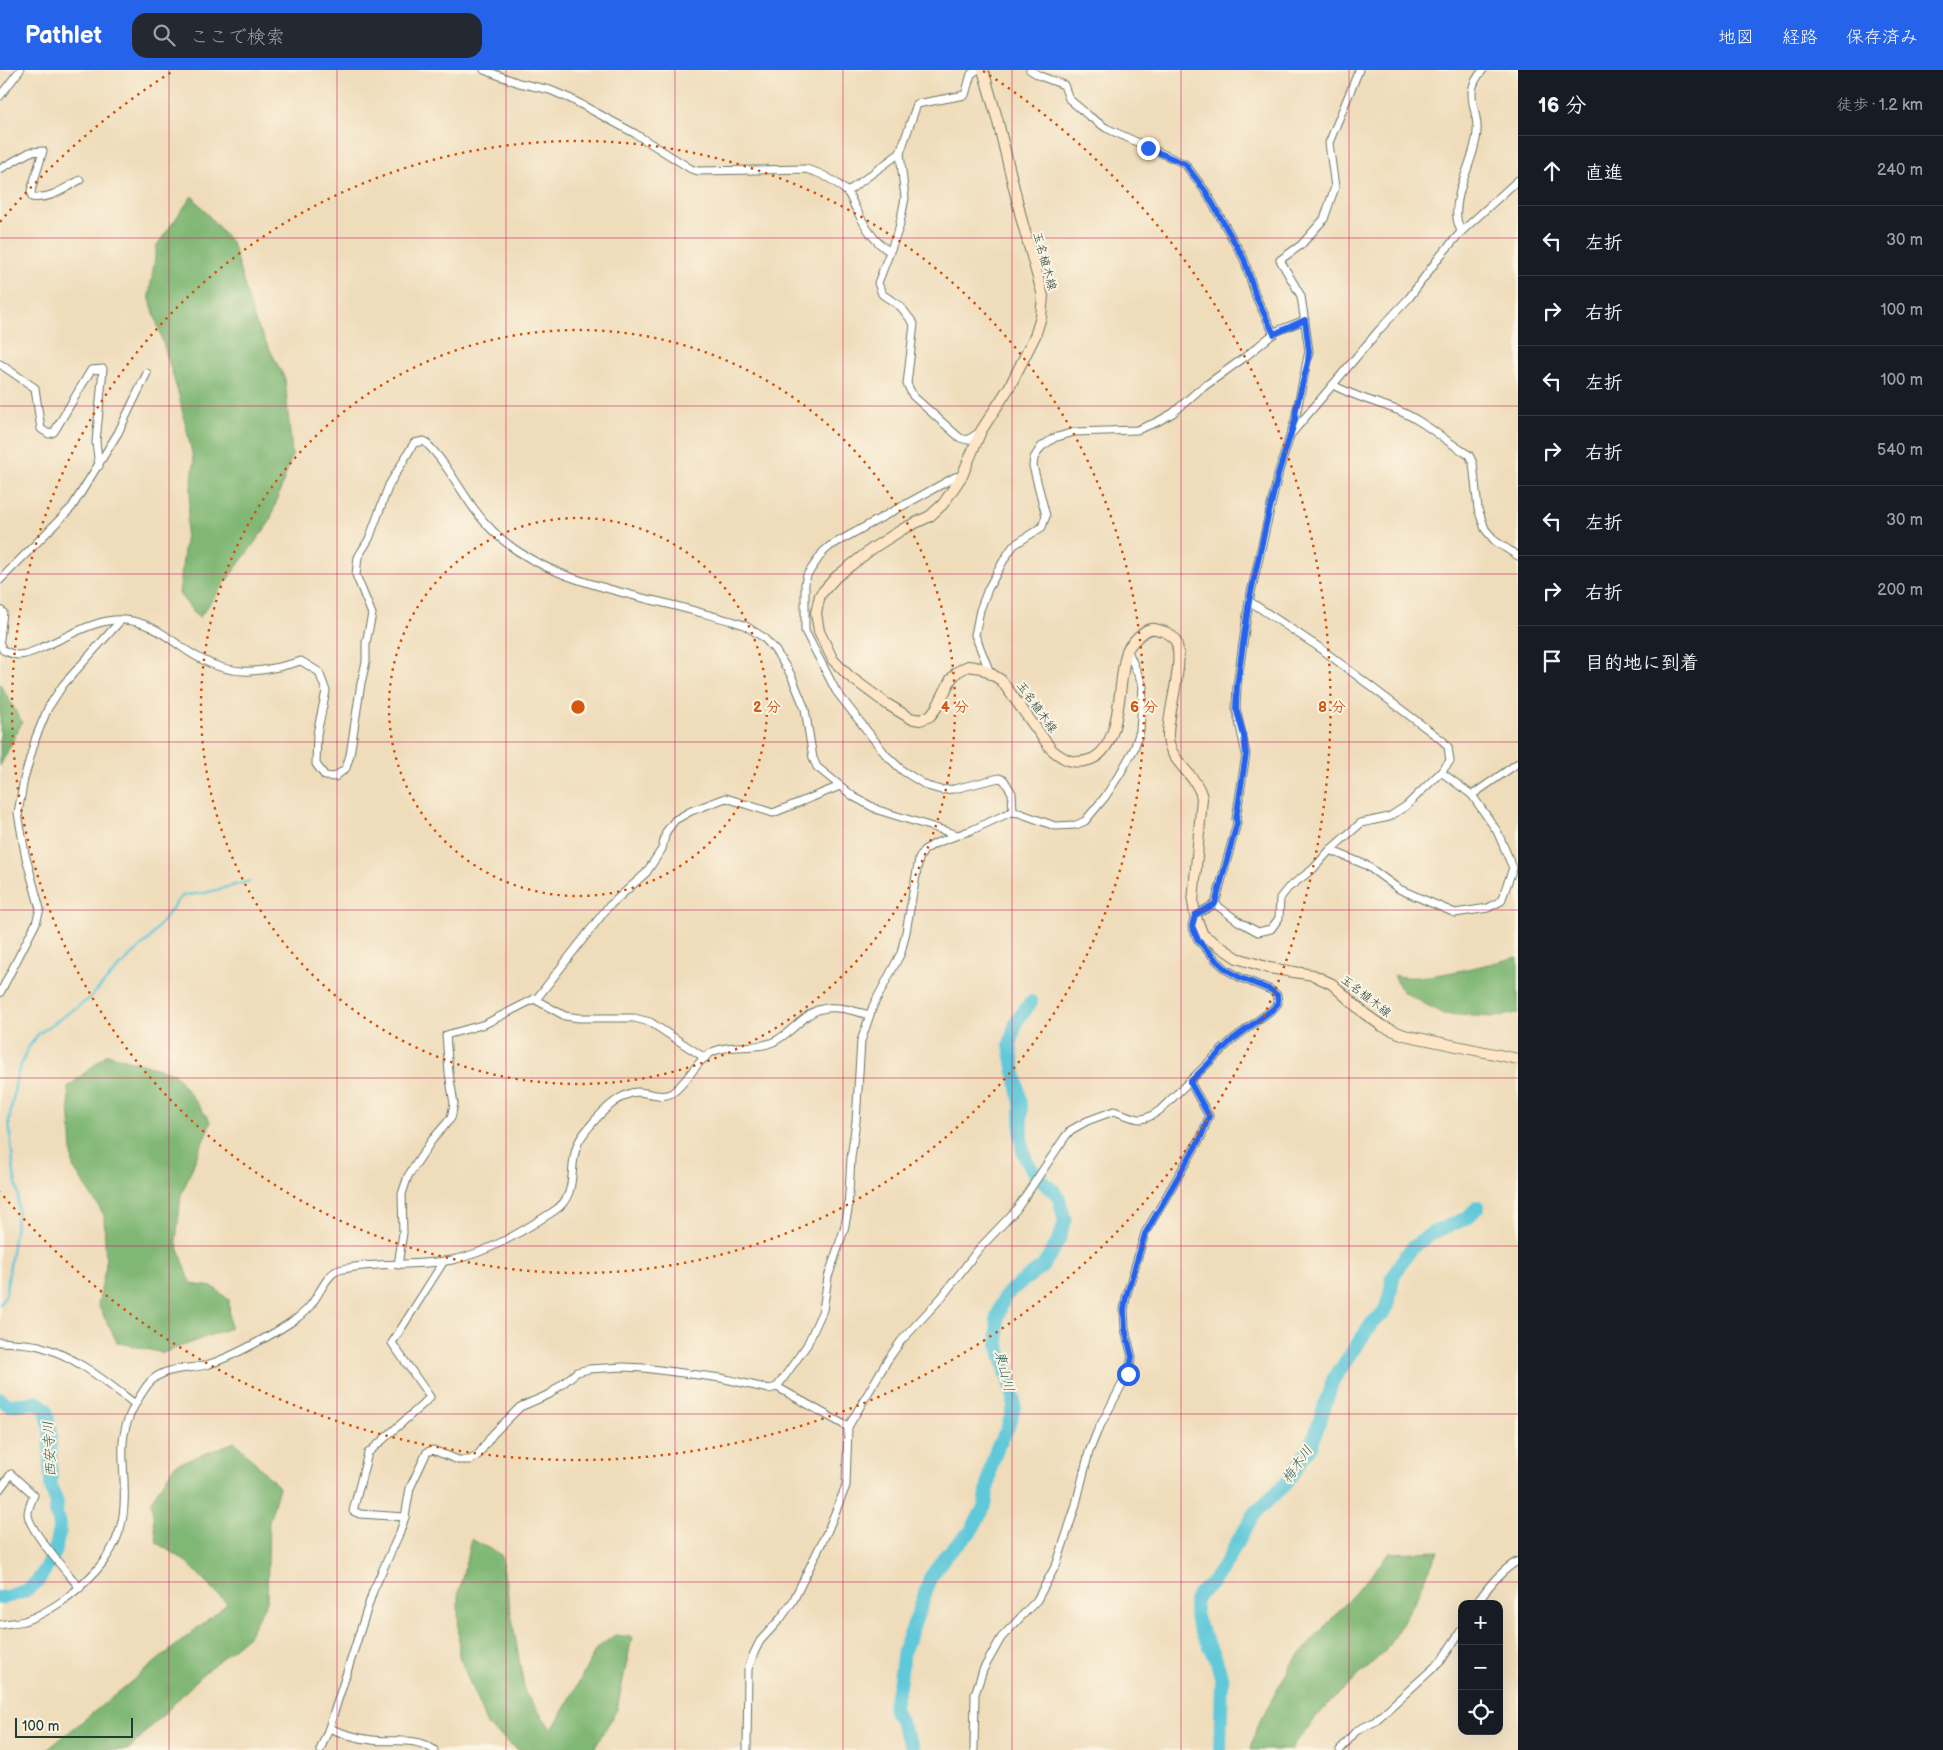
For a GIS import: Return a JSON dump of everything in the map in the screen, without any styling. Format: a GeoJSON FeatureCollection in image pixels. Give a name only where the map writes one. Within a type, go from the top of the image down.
{"type":"FeatureCollection","features":[{"type":"Feature","properties":{"kind":"main road","name":"玉名植木線"},"geometry":{"type":"LineString","coordinates":[[983,71],[1043,296],[1041,317],[1035,336],[1010,386],[981,431],[962,476],[944,504],[930,516],[903,529],[873,548],[836,577],[820,595],[816,613],[819,631],[833,660],[856,682],[887,704],[910,718],[920,720],[930,716],[957,672],[968,666],[981,668],[1001,680],[1051,749],[1062,758],[1074,762],[1095,758],[1107,746],[1113,731],[1128,649],[1145,631],[1152,628],[1166,632],[1175,640],[1178,662],[1168,738],[1172,752],[1201,789],[1202,798],[1193,902],[1195,915],[1203,935],[1237,958],[1268,968],[1313,974],[1332,984],[1365,1014],[1382,1026],[1404,1034],[1518,1059]]}},
{"type":"Feature","properties":{"kind":"street"},"geometry":{"type":"LineString","coordinates":[[0,96],[20,70]]}},
{"type":"Feature","properties":{"kind":"street"},"geometry":{"type":"LineString","coordinates":[[484,70],[519,83],[550,90],[570,99],[634,132],[691,169],[698,171],[806,169],[817,172],[829,178],[847,192],[863,223],[877,243],[889,251]]}},
{"type":"Feature","properties":{"kind":"street"},"geometry":{"type":"LineString","coordinates":[[1030,70],[1064,85],[1069,99],[1088,116],[1106,128],[1185,164],[1206,192],[1244,259],[1256,297],[1274,334]]}},
{"type":"Feature","properties":{"kind":"street"},"geometry":{"type":"LineString","coordinates":[[747,1750],[748,1669],[751,1661],[760,1641],[781,1618],[792,1601],[828,1530],[846,1486],[848,1427],[901,1341],[941,1298],[978,1250],[1016,1210],[1071,1130],[1114,1111],[1142,1120],[1148,1119],[1190,1082],[1232,1040],[1273,1009],[1278,1003],[1277,995],[1271,990],[1227,970],[1198,940],[1192,926],[1195,915],[1215,904],[1237,823],[1236,819],[1246,754],[1244,736],[1236,708],[1237,686],[1249,601],[1279,471],[1308,362],[1309,351],[1301,296],[1280,260],[1302,245],[1324,219],[1327,212],[1335,187],[1329,143],[1359,70]]}},
{"type":"Feature","properties":{"kind":"street"},"geometry":{"type":"LineString","coordinates":[[1461,232],[1457,218],[1458,199],[1474,151],[1477,131],[1471,101],[1474,85],[1483,70]]}},
{"type":"Feature","properties":{"kind":"street"},"geometry":{"type":"LineString","coordinates":[[981,431],[968,440],[960,438],[913,396],[906,384],[914,324],[900,307],[882,294],[878,284],[899,228],[905,198],[900,153],[917,104],[965,95],[971,74],[983,71]]}},
{"type":"Feature","properties":{"kind":"street"},"geometry":{"type":"LineString","coordinates":[[0,169],[30,152],[37,153],[43,151],[31,191],[32,197],[40,199],[80,180]]}},
{"type":"Feature","properties":{"kind":"street"},"geometry":{"type":"LineString","coordinates":[[847,192],[900,153]]}},
{"type":"Feature","properties":{"kind":"street"},"geometry":{"type":"LineString","coordinates":[[1290,435],[1380,329],[1409,298],[1440,256],[1461,232],[1518,180]]}},
{"type":"Feature","properties":{"kind":"street"},"geometry":{"type":"LineString","coordinates":[[1001,680],[990,670],[975,635],[980,610],[988,589],[1005,558],[1014,545],[1042,528],[1046,516],[1033,466],[1034,458],[1041,447],[1054,438],[1074,432],[1137,430],[1157,422],[1173,413],[1198,391],[1274,334],[1305,320]]}},
{"type":"Feature","properties":{"kind":"street"},"geometry":{"type":"LineString","coordinates":[[0,364],[34,388],[41,428],[49,434],[54,432],[58,426],[91,370],[103,368],[96,442],[99,466]]}},
{"type":"Feature","properties":{"kind":"street"},"geometry":{"type":"LineString","coordinates":[[0,580],[72,507],[118,433],[147,372]]}},
{"type":"Feature","properties":{"kind":"street"},"geometry":{"type":"LineString","coordinates":[[1332,385],[1348,394],[1398,410],[1421,422],[1469,455],[1474,463],[1478,509],[1485,529],[1495,541],[1518,556]]}},
{"type":"Feature","properties":{"kind":"street"},"geometry":{"type":"LineString","coordinates":[[0,644],[3,650],[17,655],[29,653],[97,623],[122,620],[136,621],[153,627],[211,664],[241,672],[269,670],[301,661],[319,672],[326,690],[317,734],[316,764],[325,776],[335,777],[346,768],[350,755],[372,614],[356,575],[358,557],[369,539],[394,477],[414,443],[424,441],[436,453],[471,507],[491,530],[517,550],[568,576],[732,621],[744,625],[763,637],[785,667],[797,688],[805,710],[813,758],[817,767],[854,797],[878,810],[959,835]]}},
{"type":"Feature","properties":{"kind":"street"},"geometry":{"type":"LineString","coordinates":[[962,476],[955,477],[876,520],[823,552],[807,575],[805,583],[805,631],[836,691],[886,755],[903,770],[927,786],[941,790],[954,789],[999,778],[1004,780],[1012,793],[1013,812]]}},
{"type":"Feature","properties":{"kind":"street"},"geometry":{"type":"LineString","coordinates":[[1215,904],[1238,922],[1258,932],[1271,929],[1279,918],[1280,898],[1288,888],[1313,869],[1330,850],[1361,823],[1389,817],[1406,806],[1450,761],[1448,747],[1443,741],[1320,648],[1249,601]]}},
{"type":"Feature","properties":{"kind":"street"},"geometry":{"type":"LineString","coordinates":[[0,610],[3,612],[0,639]]}},
{"type":"Feature","properties":{"kind":"street"},"geometry":{"type":"LineString","coordinates":[[0,993],[36,923],[40,909],[25,854],[18,813],[24,779],[36,737],[48,708],[64,685],[122,620]]}},
{"type":"Feature","properties":{"kind":"street"},"geometry":{"type":"LineString","coordinates":[[778,1387],[807,1345],[820,1321],[828,1277],[844,1230],[848,1210],[851,1158],[856,1121],[859,1055],[864,1029],[869,1015],[901,953],[919,859],[929,847],[948,837],[959,835],[1004,814],[1019,812],[1055,826],[1076,825],[1085,821],[1105,797],[1130,757],[1140,731],[1143,686],[1128,649]]}},
{"type":"Feature","properties":{"kind":"street"},"geometry":{"type":"LineString","coordinates":[[1472,795],[1518,763]]}},
{"type":"Feature","properties":{"kind":"street"},"geometry":{"type":"LineString","coordinates":[[1330,850],[1366,865],[1399,888],[1455,913],[1488,908],[1501,901],[1513,868],[1497,831],[1472,795],[1441,772]]}},
{"type":"Feature","properties":{"kind":"street"},"geometry":{"type":"LineString","coordinates":[[398,1264],[403,1233],[402,1194],[408,1176],[432,1140],[451,1118],[453,1111],[454,1104],[446,1035],[485,1024],[538,997],[608,907],[646,873],[662,849],[666,832],[674,820],[691,811],[726,798],[773,813],[840,786]]}},
{"type":"Feature","properties":{"kind":"street"},"geometry":{"type":"LineString","coordinates":[[534,999],[565,1016],[578,1018],[634,1018],[650,1022],[705,1058]]}},
{"type":"Feature","properties":{"kind":"street"},"geometry":{"type":"LineString","coordinates":[[0,1625],[25,1620],[48,1611],[80,1588],[106,1561],[119,1533],[124,1507],[122,1438],[125,1426],[135,1404],[150,1382],[163,1372],[207,1364],[253,1344],[298,1318],[311,1306],[332,1272],[398,1264],[444,1261],[478,1253],[558,1209],[570,1190],[577,1145],[590,1126],[616,1100],[637,1092],[661,1095],[671,1094],[710,1053],[774,1042],[788,1034],[816,1010],[829,1007],[841,1008],[869,1015]]}},
{"type":"Feature","properties":{"kind":"street"},"geometry":{"type":"LineString","coordinates":[[974,1750],[975,1694],[983,1670],[1000,1638],[1037,1600],[1056,1563],[1075,1508],[1089,1452],[1128,1374],[1132,1357],[1125,1329],[1124,1310],[1140,1247],[1145,1234],[1201,1137],[1209,1116],[1190,1082]]}},
{"type":"Feature","properties":{"kind":"street"},"geometry":{"type":"LineString","coordinates":[[405,1516],[360,1514],[353,1511],[368,1453],[430,1397],[392,1343],[444,1261]]}},
{"type":"Feature","properties":{"kind":"street"},"geometry":{"type":"LineString","coordinates":[[0,1342],[37,1346],[66,1356],[87,1368],[135,1404]]}},
{"type":"Feature","properties":{"kind":"street"},"geometry":{"type":"LineString","coordinates":[[320,1750],[376,1584],[400,1532],[410,1488],[427,1452],[433,1450],[458,1460],[470,1460],[478,1455],[493,1434],[520,1407],[550,1394],[577,1372],[603,1367],[644,1368],[721,1378],[769,1389],[778,1387],[848,1427]]}},
{"type":"Feature","properties":{"kind":"street"},"geometry":{"type":"LineString","coordinates":[[0,1489],[11,1474],[34,1495],[28,1513],[30,1522],[80,1588]]}},
{"type":"Feature","properties":{"kind":"street"},"geometry":{"type":"LineString","coordinates":[[1479,1600],[1486,1590],[1511,1565],[1518,1561]]}},
{"type":"Feature","properties":{"kind":"street"},"geometry":{"type":"LineString","coordinates":[[1340,1750],[1356,1731],[1374,1722],[1442,1661],[1458,1635]]}},
{"type":"Feature","properties":{"kind":"street"},"geometry":{"type":"LineString","coordinates":[[329,1728],[349,1736],[374,1741],[409,1740],[426,1745],[434,1750]]}},
{"type":"Feature","properties":{"kind":"green space"},"geometry":{"type":"Polygon","coordinates":[[[192,196],[232,243],[254,319],[285,379],[292,456],[269,523],[199,618],[179,594],[194,462],[179,396],[149,296],[157,245],[192,196]]]}},
{"type":"Feature","properties":{"kind":"green space"},"geometry":{"type":"Polygon","coordinates":[[[0,684],[22,722],[0,766],[0,684]]]}},
{"type":"Feature","properties":{"kind":"green space"},"geometry":{"type":"Polygon","coordinates":[[[1518,957],[1518,1013],[1494,1017],[1443,1014],[1402,991],[1394,975],[1420,977],[1437,975],[1518,957]]]}},
{"type":"Feature","properties":{"kind":"green space"},"geometry":{"type":"Polygon","coordinates":[[[107,1054],[174,1073],[211,1122],[181,1195],[176,1241],[191,1284],[213,1287],[229,1300],[230,1328],[163,1353],[117,1342],[98,1305],[106,1265],[104,1215],[73,1167],[68,1087],[107,1054]]]}},
{"type":"Feature","properties":{"kind":"green space"},"geometry":{"type":"Polygon","coordinates":[[[235,1442],[279,1487],[269,1522],[267,1601],[248,1636],[206,1671],[128,1750],[47,1750],[227,1604],[188,1563],[157,1543],[151,1501],[175,1465],[235,1442]]]}},
{"type":"Feature","properties":{"kind":"green space"},"geometry":{"type":"Polygon","coordinates":[[[471,1539],[501,1555],[525,1693],[552,1730],[596,1649],[615,1635],[632,1637],[617,1709],[593,1750],[518,1750],[487,1725],[459,1656],[458,1596],[471,1539]]]}},
{"type":"Feature","properties":{"kind":"green space"},"geometry":{"type":"Polygon","coordinates":[[[1438,1551],[1412,1607],[1385,1651],[1328,1704],[1293,1745],[1291,1750],[1251,1750],[1257,1726],[1291,1665],[1390,1553],[1438,1551]]]}},
{"type":"Feature","properties":{"kind":"waterway"},"geometry":{"type":"LineString","coordinates":[[0,1304],[6,1294],[18,1210],[18,1193],[9,1121],[17,1075],[27,1050],[38,1034],[89,999],[149,939],[180,898],[185,895],[205,893],[250,881]]}},
{"type":"Feature","properties":{"kind":"waterway","name":"東山川"},"geometry":{"type":"LineString","coordinates":[[914,1750],[895,1711],[894,1704],[899,1686],[904,1650],[930,1578],[945,1556],[971,1531],[985,1506],[991,1466],[997,1448],[1008,1427],[1014,1407],[1014,1398],[998,1344],[997,1318],[1004,1298],[1011,1290],[1043,1266],[1059,1240],[1065,1221],[1055,1192],[1037,1177],[1026,1160],[1023,1151],[1021,1104],[1010,1046],[1016,1022],[1031,1002]]}},
{"type":"Feature","properties":{"kind":"waterway","name":"梅木川"},"geometry":{"type":"LineString","coordinates":[[1220,1750],[1222,1680],[1217,1662],[1198,1624],[1195,1601],[1199,1594],[1213,1582],[1256,1512],[1287,1482],[1312,1444],[1333,1380],[1372,1323],[1383,1314],[1388,1305],[1393,1277],[1400,1264],[1412,1248],[1432,1233],[1467,1218],[1478,1207]]}},
{"type":"Feature","properties":{"kind":"waterway","name":"西安寺川"},"geometry":{"type":"LineString","coordinates":[[0,1399],[9,1405],[36,1402],[46,1409],[50,1430],[51,1487],[57,1503],[56,1513],[60,1530],[53,1557],[37,1582],[25,1591],[0,1598]]}},
{"type":"Feature","properties":{"kind":"route"},"geometry":{"type":"LineString","coordinates":[[1128,1374],[1132,1357],[1125,1329],[1124,1310],[1140,1247],[1145,1234],[1201,1137],[1209,1116],[1190,1082],[1232,1040],[1273,1009],[1278,1003],[1277,995],[1271,990],[1227,970],[1198,940],[1192,926],[1195,915],[1215,904],[1237,823],[1236,819],[1238,818],[1246,754],[1244,736],[1236,708],[1237,686],[1249,601],[1279,471],[1295,420],[1309,351],[1305,320],[1274,334],[1256,297],[1244,259],[1206,192],[1185,164],[1148,148]]}}]}
